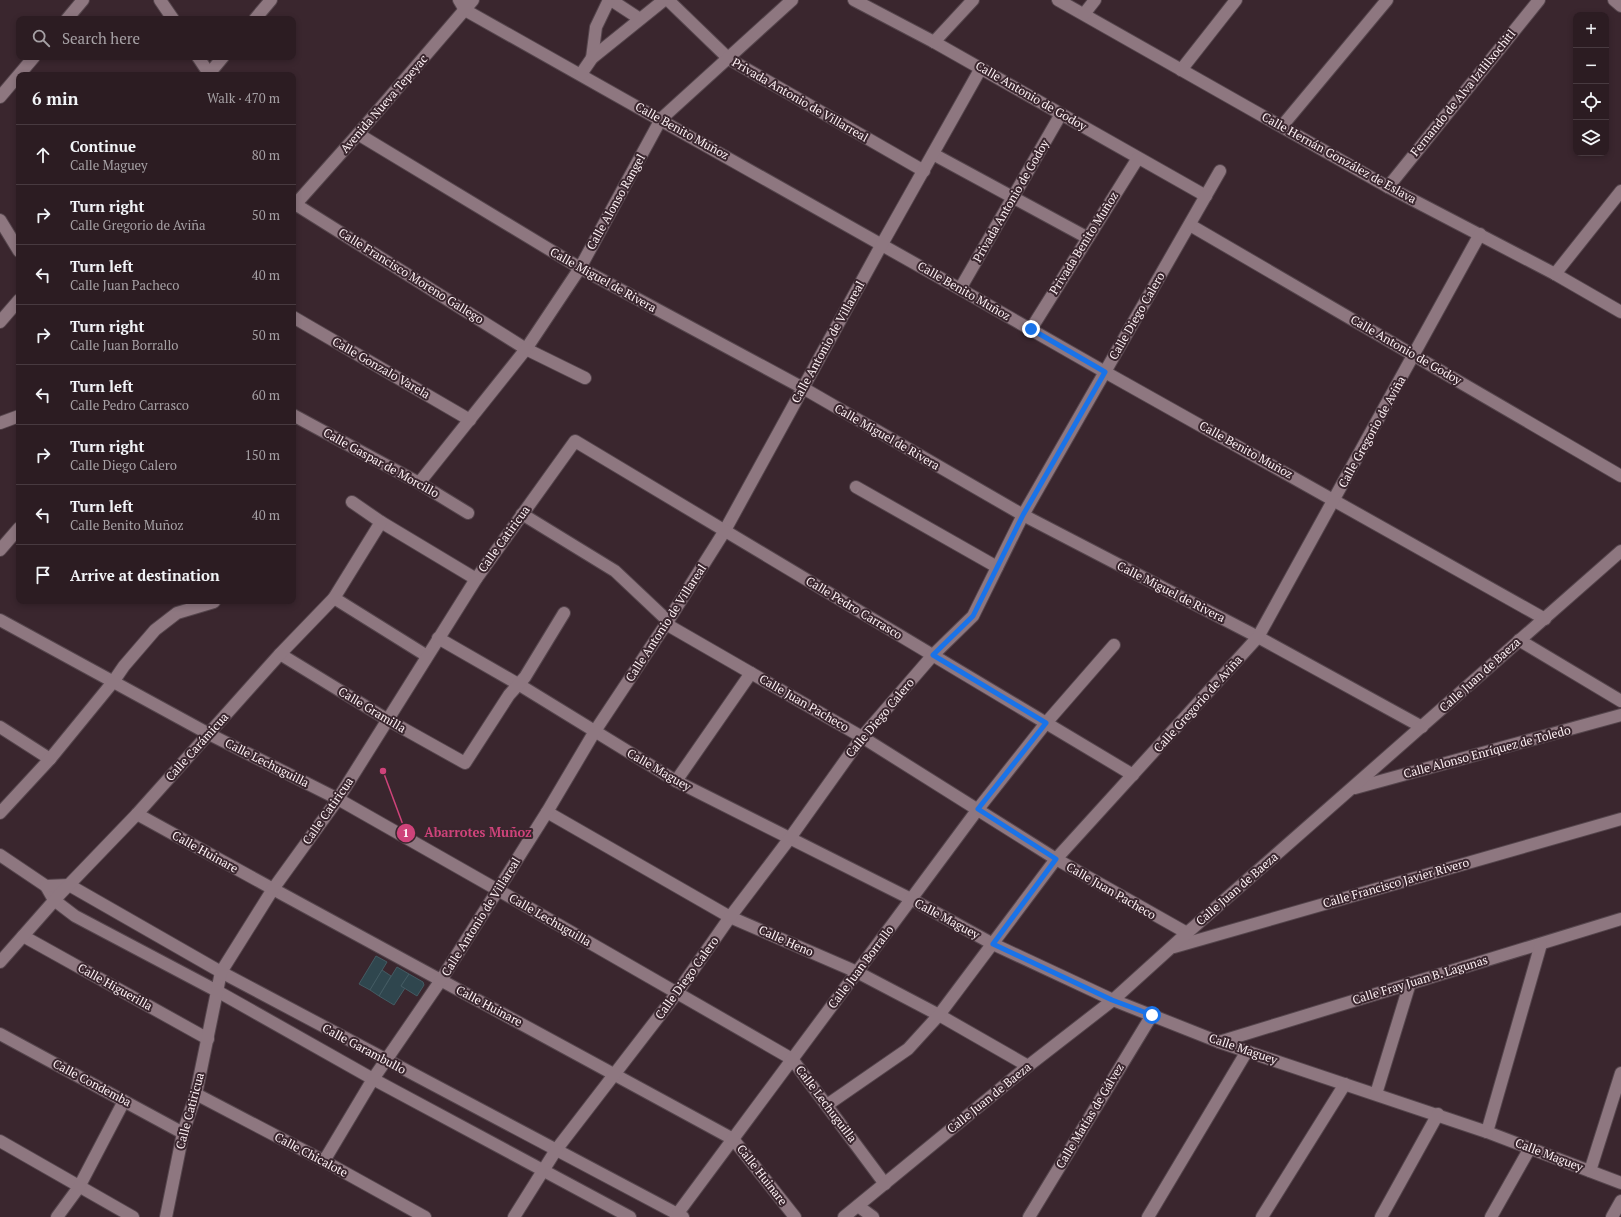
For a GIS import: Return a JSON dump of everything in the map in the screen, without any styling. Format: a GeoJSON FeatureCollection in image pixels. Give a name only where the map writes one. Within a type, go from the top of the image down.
{"type":"FeatureCollection","features":[{"type":"Feature","properties":{"kind":"street"},"geometry":{"type":"LineString","coordinates":[[70,16],[83,0]]}},
{"type":"Feature","properties":{"kind":"street"},"geometry":{"type":"LineString","coordinates":[[160,0],[171,16]]}},
{"type":"Feature","properties":{"kind":"street"},"geometry":{"type":"LineString","coordinates":[[258,16],[271,0]]}},
{"type":"Feature","properties":{"kind":"street","name":"Avenida Nueva Tepeyac"},"geometry":{"type":"LineString","coordinates":[[296,201],[358,134],[462,5],[473,0]]}},
{"type":"Feature","properties":{"kind":"street"},"geometry":{"type":"LineString","coordinates":[[592,58],[596,27],[610,0],[640,19]]}},
{"type":"Feature","properties":{"kind":"street"},"geometry":{"type":"LineString","coordinates":[[581,74],[592,58],[664,0]]}},
{"type":"Feature","properties":{"kind":"street","name":"Privada Antonio de Villarreal"},"geometry":{"type":"LineString","coordinates":[[668,0],[729,59],[924,171]]}},
{"type":"Feature","properties":{"kind":"street","name":"Calle Alonso Rangel"},"geometry":{"type":"LineString","coordinates":[[419,483],[526,349],[580,268],[661,119],[729,59],[792,0]]}},
{"type":"Feature","properties":{"kind":"street","name":"Calle Antonio de Godoy"},"geometry":{"type":"LineString","coordinates":[[854,0],[981,68],[1206,196]]}},
{"type":"Feature","properties":{"kind":"street"},"geometry":{"type":"LineString","coordinates":[[934,42],[973,0]]}},
{"type":"Feature","properties":{"kind":"street","name":"Calle Hernán González de Eslava"},"geometry":{"type":"LineString","coordinates":[[1058,0],[1388,187],[1555,274],[1621,312]]}},
{"type":"Feature","properties":{"kind":"street"},"geometry":{"type":"LineString","coordinates":[[1084,14],[1095,0]]}},
{"type":"Feature","properties":{"kind":"street"},"geometry":{"type":"LineString","coordinates":[[1182,70],[1236,0]]}},
{"type":"Feature","properties":{"kind":"street"},"geometry":{"type":"LineString","coordinates":[[1282,126],[1387,0]]}},
{"type":"Feature","properties":{"kind":"street","name":"Fernando de Alva Iztlilxochitl"},"geometry":{"type":"LineString","coordinates":[[1388,187],[1539,0]]}},
{"type":"Feature","properties":{"kind":"street"},"geometry":{"type":"LineString","coordinates":[[1614,0],[1621,6]]}},
{"type":"Feature","properties":{"kind":"street","name":"Calle Benito Muñoz"},"geometry":{"type":"LineString","coordinates":[[462,5],[1105,372],[1545,619]]}},
{"type":"Feature","properties":{"kind":"street"},"geometry":{"type":"LineString","coordinates":[[21,72],[31,60]]}},
{"type":"Feature","properties":{"kind":"street"},"geometry":{"type":"LineString","coordinates":[[200,60],[208,72]]}},
{"type":"Feature","properties":{"kind":"street"},"geometry":{"type":"LineString","coordinates":[[211,72],[221,60]]}},
{"type":"Feature","properties":{"kind":"street","name":"Calle Antonio de Villareal"},"geometry":{"type":"LineString","coordinates":[[324,1161],[386,1060],[441,980],[498,890],[547,812],[595,731],[667,623],[724,532],[802,388],[981,68]]}},
{"type":"Feature","properties":{"kind":"street"},"geometry":{"type":"LineString","coordinates":[[0,97],[16,78]]}},
{"type":"Feature","properties":{"kind":"street","name":"Privada Antonio de Godoy"},"geometry":{"type":"LineString","coordinates":[[960,289],[1061,114]]}},
{"type":"Feature","properties":{"kind":"street","name":"Calle Miguel de Rivera"},"geometry":{"type":"LineString","coordinates":[[358,134],[580,268],[802,388],[1023,515],[1258,637],[1422,727]]}},
{"type":"Feature","properties":{"kind":"street"},"geometry":{"type":"LineString","coordinates":[[933,154],[1088,238]]}},
{"type":"Feature","properties":{"kind":"street","name":"Privada Benito Muñoz"},"geometry":{"type":"LineString","coordinates":[[1031,329],[1138,158]]}},
{"type":"Feature","properties":{"kind":"street","name":"Calle Diego Calero"},"geometry":{"type":"LineString","coordinates":[[514,1217],[556,1150],[677,993],[730,917],[790,838],[862,737],[933,655],[973,616],[1023,515],[1220,171]]}},
{"type":"Feature","properties":{"kind":"street"},"geometry":{"type":"LineString","coordinates":[[1555,274],[1621,191]]}},
{"type":"Feature","properties":{"kind":"street","name":"Calle Francisco Moreno Gallego"},"geometry":{"type":"LineString","coordinates":[[296,204],[526,349],[585,378]]}},
{"type":"Feature","properties":{"kind":"street"},"geometry":{"type":"LineString","coordinates":[[0,220],[16,246]]}},
{"type":"Feature","properties":{"kind":"street","name":"Calle Antonio de Godoy"},"geometry":{"type":"LineString","coordinates":[[1190,225],[1621,476]]}},
{"type":"Feature","properties":{"kind":"street","name":"Calle Gregorio de Aviña"},"geometry":{"type":"LineString","coordinates":[[827,1106],[908,1049],[939,1015],[1056,859],[1258,637],[1415,355],[1480,234]]}},
{"type":"Feature","properties":{"kind":"street"},"geometry":{"type":"LineString","coordinates":[[0,322],[16,303]]}},
{"type":"Feature","properties":{"kind":"street","name":"Calle Gonzalo Varela"},"geometry":{"type":"LineString","coordinates":[[296,319],[470,420]]}},
{"type":"Feature","properties":{"kind":"street"},"geometry":{"type":"LineString","coordinates":[[0,423],[16,417]]}},
{"type":"Feature","properties":{"kind":"street","name":"Calle Gaspar de Morcillo"},"geometry":{"type":"LineString","coordinates":[[296,417],[419,483],[468,513]]}},
{"type":"Feature","properties":{"kind":"street","name":"Calle Pedro Carrasco"},"geometry":{"type":"LineString","coordinates":[[575,442],[1133,776]]}},
{"type":"Feature","properties":{"kind":"street","name":"Calle Catiricua"},"geometry":{"type":"LineString","coordinates":[[166,1217],[183,1133],[196,1094],[221,972],[273,889],[338,799],[476,579],[575,442]]}},
{"type":"Feature","properties":{"kind":"street"},"geometry":{"type":"LineString","coordinates":[[856,487],[997,567]]}},
{"type":"Feature","properties":{"kind":"street"},"geometry":{"type":"LineString","coordinates":[[352,502],[381,522],[476,579]]}},
{"type":"Feature","properties":{"kind":"street","name":"Calle Juan Pacheco"},"geometry":{"type":"LineString","coordinates":[[522,514],[615,571],[667,623],[862,737],[1056,859],[1186,933]]}},
{"type":"Feature","properties":{"kind":"street","name":"Calle Carámicua"},"geometry":{"type":"LineString","coordinates":[[0,962],[54,900],[137,814],[280,654],[334,598],[381,522]]}},
{"type":"Feature","properties":{"kind":"street"},"geometry":{"type":"LineString","coordinates":[[0,550],[16,531]]}},
{"type":"Feature","properties":{"kind":"street","name":"Calle Juan de Baeza"},"geometry":{"type":"LineString","coordinates":[[844,1217],[1028,1066],[1112,1000],[1186,933],[1352,789],[1621,551]]}},
{"type":"Feature","properties":{"kind":"street"},"geometry":{"type":"LineString","coordinates":[[334,598],[427,656]]}},
{"type":"Feature","properties":{"kind":"street"},"geometry":{"type":"LineString","coordinates":[[0,813],[50,760],[113,682],[124,666],[155,630],[177,613],[207,604]]}},
{"type":"Feature","properties":{"kind":"street"},"geometry":{"type":"LineString","coordinates":[[518,684],[524,677],[564,613]]}},
{"type":"Feature","properties":{"kind":"street","name":"Calle Lechuguilla"},"geometry":{"type":"LineString","coordinates":[[0,620],[209,734],[338,799],[792,1059],[885,1184]]}},
{"type":"Feature","properties":{"kind":"street","name":"Calle Maguey"},"geometry":{"type":"LineString","coordinates":[[438,638],[518,684],[676,781],[911,899],[993,944],[1112,1000],[1219,1042],[1438,1114],[1621,1183]]}},
{"type":"Feature","properties":{"kind":"street"},"geometry":{"type":"LineString","coordinates":[[1519,640],[1621,701]]}},
{"type":"Feature","properties":{"kind":"street","name":"Calle Juan Borrallo"},"geometry":{"type":"LineString","coordinates":[[680,1215],[733,1138],[978,809],[1046,723],[1114,645]]}},
{"type":"Feature","properties":{"kind":"street","name":"Calle Gramilla"},"geometry":{"type":"LineString","coordinates":[[280,654],[388,720],[465,763],[509,695],[518,684]]}},
{"type":"Feature","properties":{"kind":"street"},"geometry":{"type":"LineString","coordinates":[[676,781],[751,673]]}},
{"type":"Feature","properties":{"kind":"street","name":"Calle Alonso Enríquez de Toledo"},"geometry":{"type":"LineString","coordinates":[[1352,789],[1621,715]]}},
{"type":"Feature","properties":{"kind":"street"},"geometry":{"type":"LineString","coordinates":[[0,727],[50,760]]}},
{"type":"Feature","properties":{"kind":"street","name":"Calle Heno"},"geometry":{"type":"LineString","coordinates":[[547,812],[730,917],[857,972],[939,1015],[1028,1066]]}},
{"type":"Feature","properties":{"kind":"street","name":"Calle Huinare"},"geometry":{"type":"LineString","coordinates":[[137,814],[733,1138],[795,1217]]}},
{"type":"Feature","properties":{"kind":"street","name":"Calle Francisco Javier Rivero"},"geometry":{"type":"LineString","coordinates":[[1171,948],[1621,819]]}},
{"type":"Feature","properties":{"kind":"street","name":"Calle Garambullo"},"geometry":{"type":"LineString","coordinates":[[0,855],[46,886],[54,900],[75,916],[217,991],[374,1079],[630,1217]]}},
{"type":"Feature","properties":{"kind":"street"},"geometry":{"type":"LineString","coordinates":[[46,886],[69,885]]}},
{"type":"Feature","properties":{"kind":"street","name":"Calle Garambullo"},"geometry":{"type":"LineString","coordinates":[[69,885],[221,972],[680,1215]]}},
{"type":"Feature","properties":{"kind":"street","name":"Calle Fray Juan B. Lagunas"},"geometry":{"type":"LineString","coordinates":[[1219,1042],[1621,919]]}},
{"type":"Feature","properties":{"kind":"street","name":"Calle Higuerilla"},"geometry":{"type":"LineString","coordinates":[[23,936],[208,1039]]}},
{"type":"Feature","properties":{"kind":"street"},"geometry":{"type":"LineString","coordinates":[[1487,1132],[1541,944]]}},
{"type":"Feature","properties":{"kind":"street"},"geometry":{"type":"LineString","coordinates":[[1376,1094],[1410,983]]}},
{"type":"Feature","properties":{"kind":"street","name":"Calle Matías de Gálvez"},"geometry":{"type":"LineString","coordinates":[[1029,1217],[1152,1015]]}},
{"type":"Feature","properties":{"kind":"street","name":"Calle Condemba"},"geometry":{"type":"LineString","coordinates":[[0,1034],[183,1133]]}},
{"type":"Feature","properties":{"kind":"street"},"geometry":{"type":"LineString","coordinates":[[1148,1217],[1247,1051]]}},
{"type":"Feature","properties":{"kind":"street"},"geometry":{"type":"LineString","coordinates":[[1590,1171],[1621,1073]]}},
{"type":"Feature","properties":{"kind":"street"},"geometry":{"type":"LineString","coordinates":[[1262,1217],[1345,1084]]}},
{"type":"Feature","properties":{"kind":"street","name":"Calle Chicalote"},"geometry":{"type":"LineString","coordinates":[[196,1094],[324,1161],[426,1217]]}},
{"type":"Feature","properties":{"kind":"street"},"geometry":{"type":"LineString","coordinates":[[57,1217],[79,1187],[124,1101]]}},
{"type":"Feature","properties":{"kind":"street"},"geometry":{"type":"LineString","coordinates":[[1380,1217],[1438,1114]]}},
{"type":"Feature","properties":{"kind":"street"},"geometry":{"type":"LineString","coordinates":[[0,1141],[133,1217]]}},
{"type":"Feature","properties":{"kind":"street"},"geometry":{"type":"LineString","coordinates":[[1491,1217],[1530,1148]]}},
{"type":"Feature","properties":{"kind":"street"},"geometry":{"type":"LineString","coordinates":[[1612,1217],[1621,1202]]}},
{"type":"Feature","properties":{"kind":"street"},"geometry":{"type":"LineString","coordinates":[[858,1206],[873,1217]]}},
{"type":"Feature","properties":{"kind":"building"},"geometry":{"type":"Polygon","coordinates":[[[376,956],[387,962],[370,990],[359,984],[376,956]]]}},
{"type":"Feature","properties":{"kind":"building"},"geometry":{"type":"Polygon","coordinates":[[[397,967],[409,974],[401,986],[405,988],[394,1005],[379,996],[397,967]]]}},
{"type":"Feature","properties":{"kind":"building"},"geometry":{"type":"Polygon","coordinates":[[[382,970],[391,976],[379,996],[370,990],[382,970]]]}},
{"type":"Feature","properties":{"kind":"building"},"geometry":{"type":"Polygon","coordinates":[[[409,974],[423,982],[424,985],[417,996],[401,986],[409,974]]]}},
{"type":"Feature","properties":{"kind":"place","name":"Abarrotes Muñoz"},"geometry":{"type":"Point","coordinates":[383,771]}},
{"type":"Feature","properties":{"kind":"route"},"geometry":{"type":"LineString","coordinates":[[1031,329],[1105,372],[1023,515],[973,616],[933,655],[1046,723],[978,809],[1056,859],[993,944],[1112,1000],[1152,1015]]}}]}
